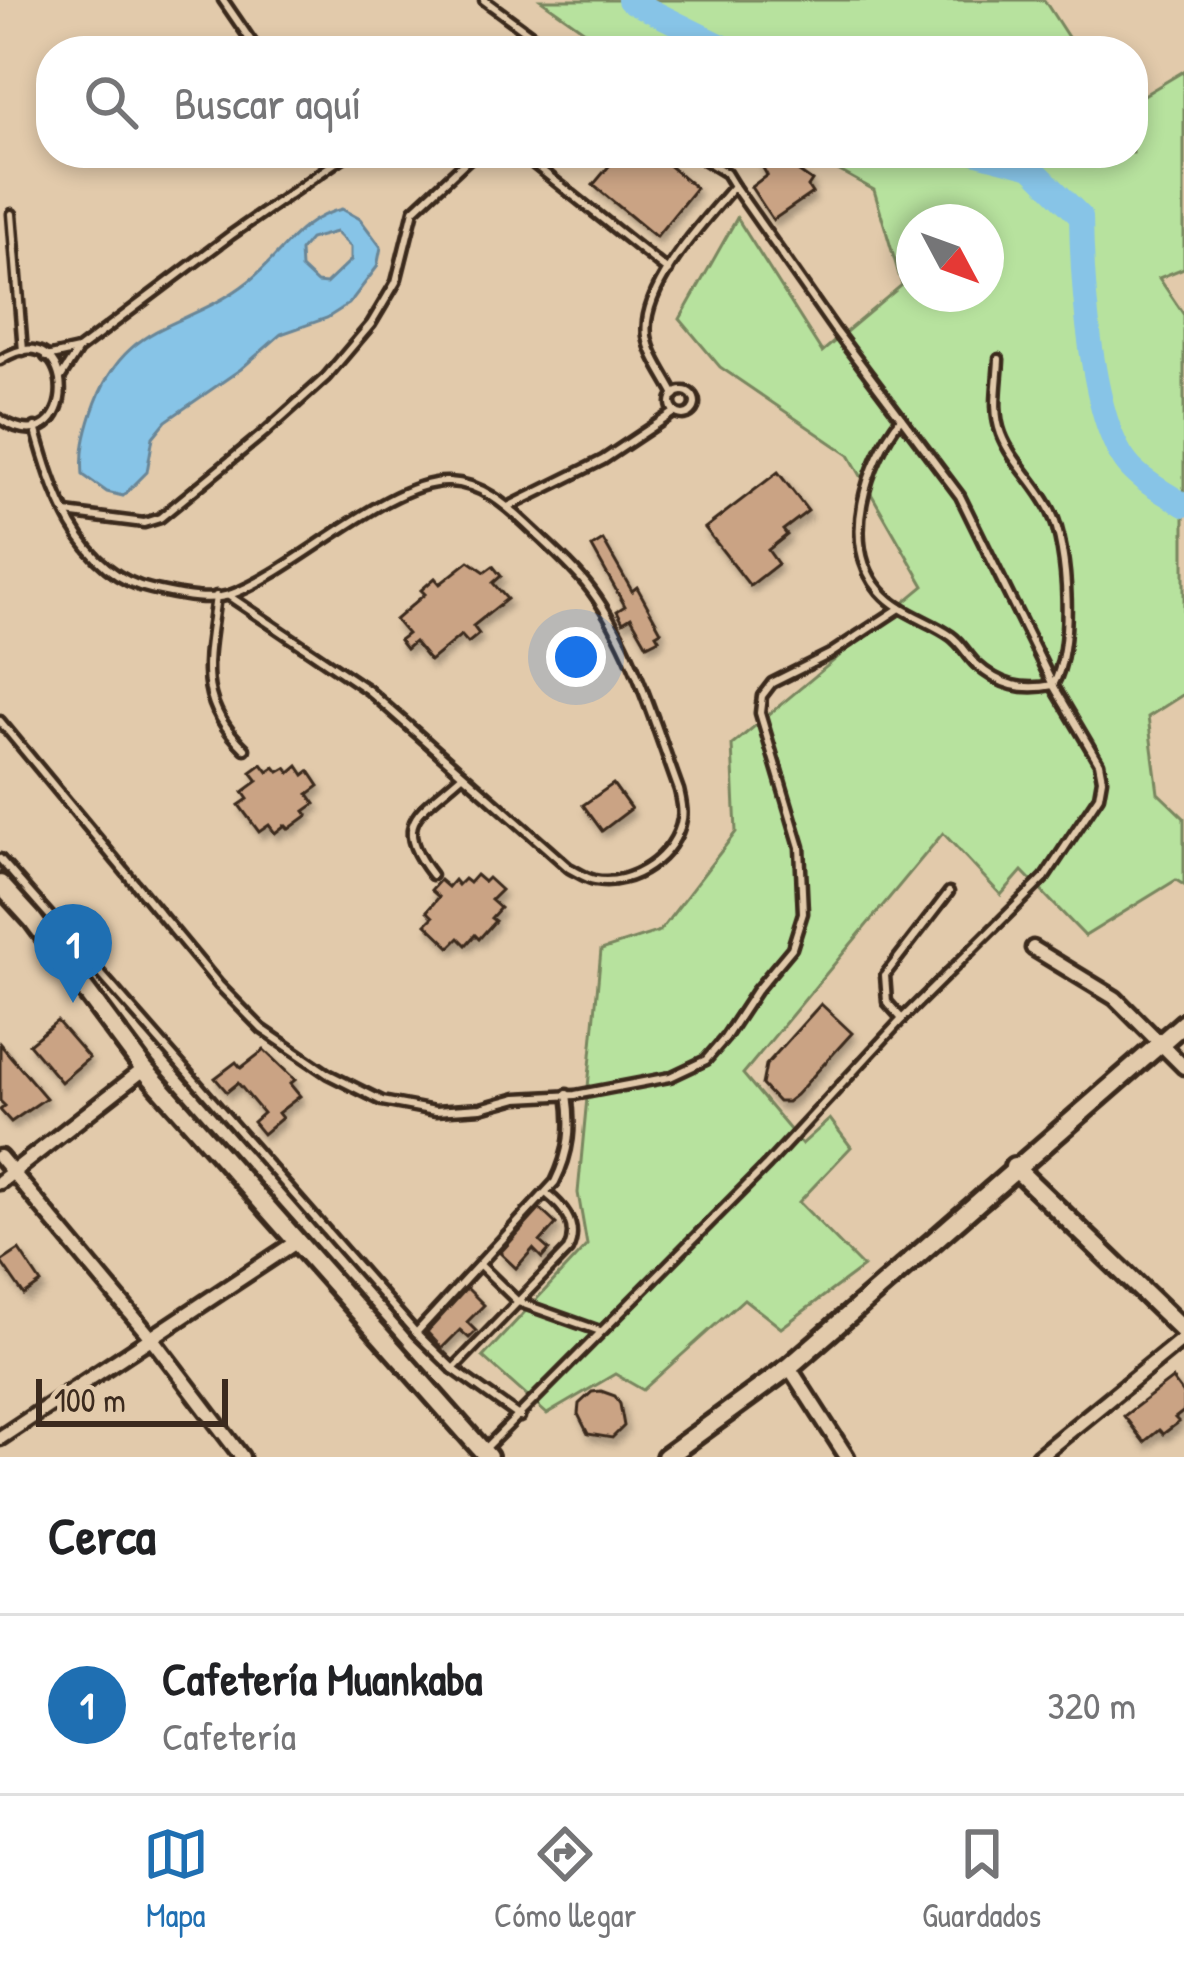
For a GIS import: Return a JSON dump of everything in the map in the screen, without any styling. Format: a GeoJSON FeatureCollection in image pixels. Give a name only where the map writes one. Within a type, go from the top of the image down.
{"type":"FeatureCollection","features":[{"type":"Feature","properties":{"kind":"street"},"geometry":{"type":"LineString","coordinates":[[0,884],[32,919],[144,1069],[485,1454]]}},
{"type":"Feature","properties":{"kind":"street"},"geometry":{"type":"LineString","coordinates":[[0,908],[32,919]]}},
{"type":"Feature","properties":{"kind":"street"},"geometry":{"type":"LineString","coordinates":[[1033,949],[1115,998],[1184,1067]]}},
{"type":"Feature","properties":{"kind":"street"},"geometry":{"type":"LineString","coordinates":[[666,1457],[789,1367],[1184,1023]]}},
{"type":"Feature","properties":{"kind":"street"},"geometry":{"type":"LineString","coordinates":[[6,1178],[144,1069]]}},
{"type":"Feature","properties":{"kind":"street"},"geometry":{"type":"LineString","coordinates":[[0,1157],[6,1178],[153,1340],[242,1457]]}},
{"type":"Feature","properties":{"kind":"street"},"geometry":{"type":"LineString","coordinates":[[1014,1167],[1184,1334],[1038,1457]]}},
{"type":"Feature","properties":{"kind":"street"},"geometry":{"type":"LineString","coordinates":[[0,1438],[296,1242]]}},
{"type":"Feature","properties":{"kind":"street"},"geometry":{"type":"LineString","coordinates":[[789,1367],[847,1457]]}},
{"type":"Feature","properties":{"kind":"lane"},"geometry":{"type":"LineString","coordinates":[[223,0],[248,36]]}},
{"type":"Feature","properties":{"kind":"lane"},"geometry":{"type":"LineString","coordinates":[[484,0],[533,36]]}},
{"type":"Feature","properties":{"kind":"lane"},"geometry":{"type":"LineString","coordinates":[[0,419],[14,427],[46,422],[61,402],[61,377],[78,350],[325,168]]}},
{"type":"Feature","properties":{"kind":"lane"},"geometry":{"type":"LineString","coordinates":[[64,512],[144,524],[160,518],[265,432],[326,377],[371,324],[396,282],[414,210],[459,168]]}},
{"type":"Feature","properties":{"kind":"lane"},"geometry":{"type":"LineString","coordinates":[[539,168],[668,271]]}},
{"type":"Feature","properties":{"kind":"lane"},"geometry":{"type":"LineString","coordinates":[[485,1454],[902,1019],[1045,877],[1099,796],[1099,763],[1053,685],[960,496],[726,173],[718,168]]}},
{"type":"Feature","properties":{"kind":"lane"},"geometry":{"type":"LineString","coordinates":[[675,395],[689,393],[695,405],[685,415],[671,405],[675,395],[649,345],[646,329],[653,300],[668,271],[734,185]]}},
{"type":"Feature","properties":{"kind":"lane"},"geometry":{"type":"LineString","coordinates":[[12,214],[23,351]]}},
{"type":"Feature","properties":{"kind":"lane"},"geometry":{"type":"LineString","coordinates":[[0,360],[23,351],[46,357],[78,350]]}},
{"type":"Feature","properties":{"kind":"lane"},"geometry":{"type":"LineString","coordinates":[[46,357],[61,377]]}},
{"type":"Feature","properties":{"kind":"lane"},"geometry":{"type":"LineString","coordinates":[[999,359],[996,410],[1001,434],[1054,517],[1065,555],[1065,656],[1053,685]]}},
{"type":"Feature","properties":{"kind":"lane"},"geometry":{"type":"LineString","coordinates":[[508,507],[603,460],[675,412]]}},
{"type":"Feature","properties":{"kind":"lane"},"geometry":{"type":"LineString","coordinates":[[902,417],[880,449],[868,482],[860,550],[880,592],[955,638],[996,679],[1029,689],[1053,685]]}},
{"type":"Feature","properties":{"kind":"lane"},"geometry":{"type":"LineString","coordinates":[[0,436],[14,427]]}},
{"type":"Feature","properties":{"kind":"lane"},"geometry":{"type":"LineString","coordinates":[[35,427],[64,512],[95,557],[142,587],[184,596],[229,596],[376,508],[421,487],[448,482],[483,492],[508,507],[593,592],[618,638],[680,790],[683,817],[668,850],[636,874],[593,880],[569,868],[368,690],[229,596]]}},
{"type":"Feature","properties":{"kind":"lane"},"geometry":{"type":"LineString","coordinates":[[216,596],[206,689],[218,719],[245,749]]}},
{"type":"Feature","properties":{"kind":"lane"},"geometry":{"type":"LineString","coordinates":[[0,722],[219,985],[282,1045],[328,1075],[382,1101],[418,1108],[481,1108],[670,1077],[706,1060],[756,991],[781,966],[803,913],[800,847],[760,713],[762,696],[772,683],[830,654],[900,608]]}},
{"type":"Feature","properties":{"kind":"lane"},"geometry":{"type":"LineString","coordinates":[[432,875],[412,849],[409,834],[416,817],[462,775]]}},
{"type":"Feature","properties":{"kind":"lane"},"geometry":{"type":"LineString","coordinates":[[0,859],[416,1334],[453,1369],[520,1417]]}},
{"type":"Feature","properties":{"kind":"lane"},"geometry":{"type":"LineString","coordinates":[[902,1019],[887,1002],[885,975],[949,892]]}},
{"type":"Feature","properties":{"kind":"lane"},"geometry":{"type":"LineString","coordinates":[[416,1334],[547,1194],[565,1162],[572,1127],[567,1094]]}},
{"type":"Feature","properties":{"kind":"lane"},"geometry":{"type":"LineString","coordinates":[[453,1369],[568,1250],[575,1236],[572,1223],[547,1194]]}},
{"type":"Feature","properties":{"kind":"lane"},"geometry":{"type":"LineString","coordinates":[[481,1266],[518,1302],[600,1331]]}},
{"type":"Feature","properties":{"kind":"green space"},"geometry":{"type":"Polygon","coordinates":[[[541,0],[1044,0],[1067,36],[592,36],[541,0]]]}},
{"type":"Feature","properties":{"kind":"green space"},"geometry":{"type":"Polygon","coordinates":[[[1184,71],[1184,268],[1159,278],[1184,315],[1184,694],[1148,717],[1158,793],[1184,818],[1184,885],[1176,880],[1085,936],[1022,871],[1001,895],[943,833],[743,1074],[802,1144],[830,1119],[851,1147],[799,1202],[863,1267],[781,1328],[744,1299],[643,1390],[615,1374],[547,1414],[483,1357],[587,1245],[578,1193],[601,950],[660,931],[736,832],[732,745],[924,586],[849,455],[720,367],[680,319],[737,218],[822,352],[896,290],[896,312],[1004,312],[1004,204],[896,204],[896,265],[874,190],[834,168],[1148,168],[1148,93],[1184,71]]]}},
{"type":"Feature","properties":{"kind":"water"},"geometry":{"type":"Polygon","coordinates":[[[342,209],[360,219],[381,247],[377,267],[349,304],[327,318],[281,334],[241,369],[166,421],[153,437],[147,472],[123,496],[107,492],[83,475],[84,443],[92,413],[120,359],[157,330],[225,298],[302,229],[342,209]],[[336,232],[310,239],[300,251],[301,268],[317,283],[326,284],[351,260],[351,247],[336,232]]]}},
{"type":"Feature","properties":{"kind":"building"},"geometry":{"type":"Polygon","coordinates":[[[607,168],[672,168],[696,188],[656,237],[593,185],[607,168]]]}},
{"type":"Feature","properties":{"kind":"building"},"geometry":{"type":"Polygon","coordinates":[[[763,168],[793,168],[812,181],[808,187],[812,193],[773,220],[751,187],[767,175],[763,168]]]}},
{"type":"Feature","properties":{"kind":"building"},"geometry":{"type":"Polygon","coordinates":[[[778,472],[808,511],[783,530],[787,535],[768,550],[778,564],[750,586],[705,528],[778,472]]]}},
{"type":"Feature","properties":{"kind":"building"},"geometry":{"type":"Polygon","coordinates":[[[603,540],[661,631],[656,634],[659,639],[647,645],[631,617],[623,622],[617,611],[625,606],[592,547],[603,540]]]}},
{"type":"Feature","properties":{"kind":"building"},"geometry":{"type":"Polygon","coordinates":[[[469,561],[485,572],[493,566],[501,576],[493,583],[507,599],[473,626],[479,634],[468,643],[461,635],[430,661],[414,642],[406,649],[399,640],[407,634],[395,620],[425,594],[421,590],[435,578],[440,584],[469,561]]]}},
{"type":"Feature","properties":{"kind":"building"},"geometry":{"type":"Polygon","coordinates":[[[262,764],[268,772],[275,767],[290,773],[298,766],[304,775],[309,771],[319,786],[308,794],[315,804],[305,811],[308,815],[289,829],[285,825],[275,833],[269,825],[259,832],[239,805],[248,799],[243,792],[258,781],[251,772],[262,764]]]}},
{"type":"Feature","properties":{"kind":"building"},"geometry":{"type":"Polygon","coordinates":[[[613,784],[631,809],[602,831],[583,805],[613,784]]]}},
{"type":"Feature","properties":{"kind":"building"},"geometry":{"type":"Polygon","coordinates":[[[476,875],[484,882],[488,878],[501,890],[491,900],[500,908],[479,939],[475,935],[466,945],[459,938],[450,947],[426,924],[433,917],[427,911],[439,897],[431,890],[440,880],[448,887],[454,880],[458,885],[464,879],[469,883],[476,875]]]}},
{"type":"Feature","properties":{"kind":"building"},"geometry":{"type":"Polygon","coordinates":[[[821,1004],[852,1033],[796,1095],[778,1102],[762,1085],[766,1065],[821,1004]]]}},
{"type":"Feature","properties":{"kind":"building"},"geometry":{"type":"Polygon","coordinates":[[[57,1021],[89,1058],[61,1082],[29,1044],[57,1021]]]}},
{"type":"Feature","properties":{"kind":"building"},"geometry":{"type":"Polygon","coordinates":[[[0,1044],[46,1098],[11,1122],[0,1110],[5,1106],[0,1101],[0,1044]]]}},
{"type":"Feature","properties":{"kind":"building"},"geometry":{"type":"Polygon","coordinates":[[[264,1050],[295,1080],[290,1084],[300,1096],[278,1113],[282,1118],[263,1134],[253,1122],[263,1113],[238,1083],[227,1092],[215,1078],[236,1062],[241,1068],[264,1050]]]}},
{"type":"Feature","properties":{"kind":"building"},"geometry":{"type":"Polygon","coordinates":[[[540,1209],[556,1224],[540,1242],[549,1250],[542,1258],[533,1249],[516,1268],[500,1253],[540,1209]]]}},
{"type":"Feature","properties":{"kind":"building"},"geometry":{"type":"Polygon","coordinates":[[[19,1250],[41,1283],[24,1295],[1,1262],[19,1250]]]}},
{"type":"Feature","properties":{"kind":"building"},"geometry":{"type":"Polygon","coordinates":[[[467,1288],[484,1305],[467,1322],[476,1331],[469,1338],[460,1330],[442,1348],[427,1332],[467,1288]]]}},
{"type":"Feature","properties":{"kind":"building"},"geometry":{"type":"Polygon","coordinates":[[[1172,1379],[1184,1395],[1184,1411],[1175,1418],[1179,1422],[1144,1442],[1124,1416],[1172,1379]]]}},
{"type":"Feature","properties":{"kind":"building"},"geometry":{"type":"Polygon","coordinates":[[[592,1392],[615,1396],[620,1404],[624,1426],[612,1438],[588,1434],[578,1414],[579,1404],[592,1392]]]}},
{"type":"Feature","properties":{"kind":"waterway"},"geometry":{"type":"LineString","coordinates":[[629,0],[702,36]]}},
{"type":"Feature","properties":{"kind":"waterway"},"geometry":{"type":"LineString","coordinates":[[1032,168],[1081,217],[1091,348],[1117,447],[1131,468],[1184,505]]}},
{"type":"Feature","properties":{"kind":"place","name":"Cafetería Muankaba"},"geometry":{"type":"Point","coordinates":[73,1003]}}]}
